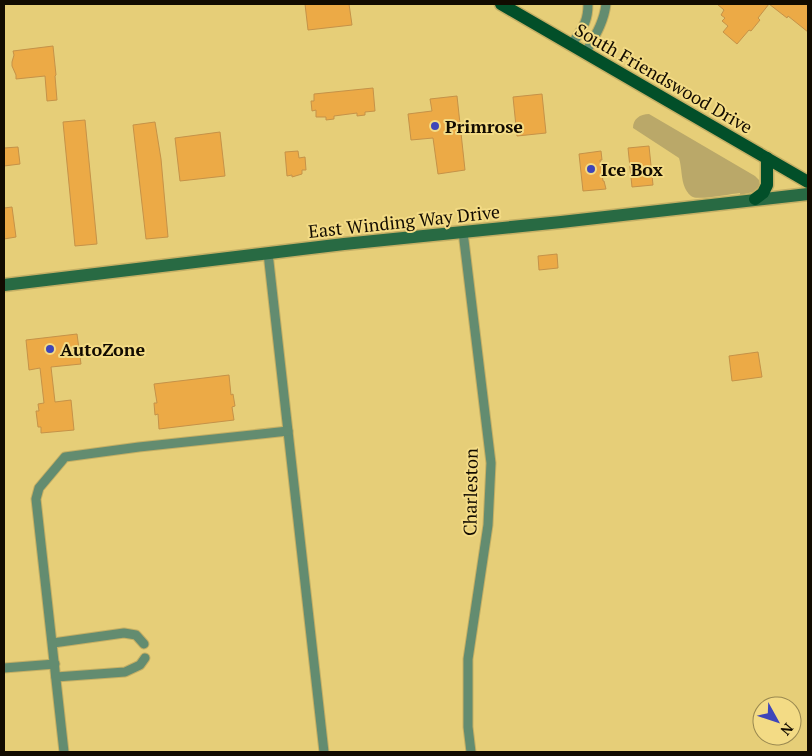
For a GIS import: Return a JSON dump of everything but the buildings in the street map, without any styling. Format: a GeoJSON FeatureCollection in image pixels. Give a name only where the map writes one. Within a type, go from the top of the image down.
{"type":"FeatureCollection","features":[{"type":"Feature","properties":{"kind":"main road","name":"South Friendswood Drive"},"geometry":{"type":"LineString","coordinates":[[501,4],[808,182]]}},
{"type":"Feature","properties":{"kind":"main road"},"geometry":{"type":"LineString","coordinates":[[755,199],[763,193],[767,185],[767,158]]}},
{"type":"Feature","properties":{"kind":"street"},"geometry":{"type":"LineString","coordinates":[[572,44],[588,16],[588,4]]}},
{"type":"Feature","properties":{"kind":"street"},"geometry":{"type":"LineString","coordinates":[[586,52],[601,27],[606,4]]}},
{"type":"Feature","properties":{"kind":"street","name":"East Winding Way Drive"},"geometry":{"type":"LineString","coordinates":[[4,285],[344,244],[808,194]]}},
{"type":"Feature","properties":{"kind":"street","name":"Charleston"},"geometry":{"type":"LineString","coordinates":[[463,232],[491,464],[488,525],[468,659],[470,752]]}},
{"type":"Feature","properties":{"kind":"street"},"geometry":{"type":"LineString","coordinates":[[268,253],[324,752]]}},
{"type":"Feature","properties":{"kind":"street"},"geometry":{"type":"LineString","coordinates":[[64,752],[36,499],[39,488],[65,457],[288,431]]}},
{"type":"Feature","properties":{"kind":"street"},"geometry":{"type":"LineString","coordinates":[[52,643],[124,632],[136,635],[144,644]]}},
{"type":"Feature","properties":{"kind":"street"},"geometry":{"type":"LineString","coordinates":[[56,677],[125,672],[140,665],[145,658]]}},
{"type":"Feature","properties":{"kind":"street"},"geometry":{"type":"LineString","coordinates":[[4,668],[55,664]]}},
{"type":"Feature","properties":{"kind":"shaded area"},"geometry":{"type":"Polygon","coordinates":[[[649,114],[755,176],[759,180],[760,186],[753,192],[740,195],[740,193],[697,198],[692,196],[685,188],[679,158],[633,128],[634,122],[638,118],[649,114]]]}},
{"type":"Feature","properties":{"kind":"place","name":"Primrose"},"geometry":{"type":"Point","coordinates":[435,126]}},
{"type":"Feature","properties":{"kind":"place","name":"Ice Box"},"geometry":{"type":"Point","coordinates":[591,169]}},
{"type":"Feature","properties":{"kind":"place","name":"AutoZone"},"geometry":{"type":"Point","coordinates":[50,349]}}]}
